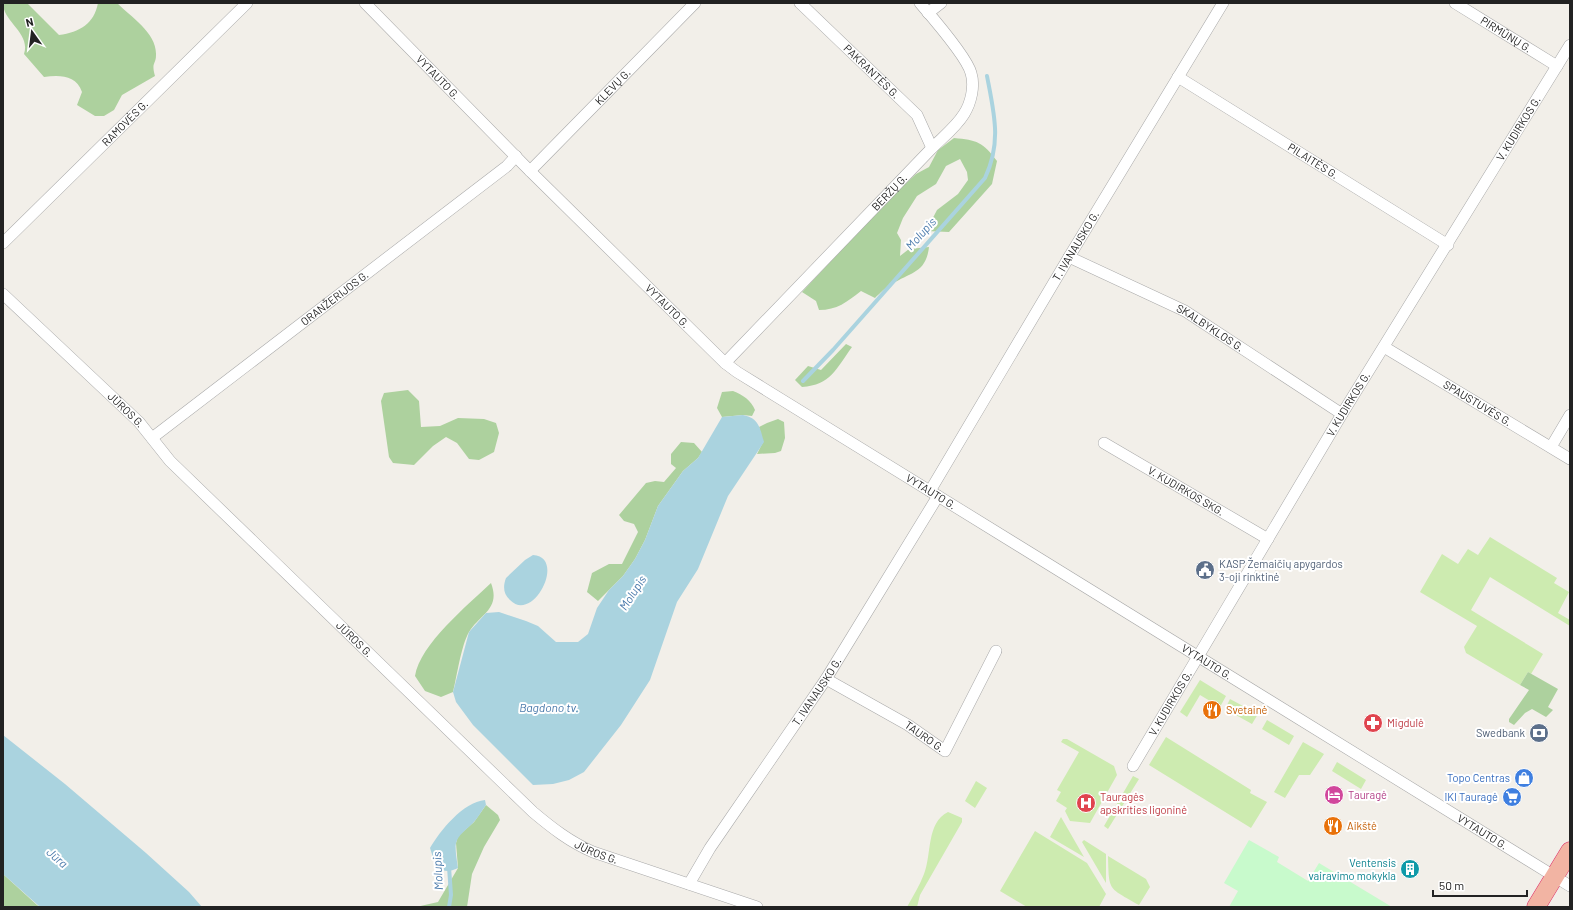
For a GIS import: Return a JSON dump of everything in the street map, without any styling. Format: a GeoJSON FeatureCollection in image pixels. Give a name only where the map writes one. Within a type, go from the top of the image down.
{"type":"FeatureCollection","features":[{"type":"Feature","properties":{"kind":"highway"},"geometry":{"type":"LineString","coordinates":[[1536,907],[1570,850]]}},
{"type":"Feature","properties":{"kind":"street","name":"RAMOVĖS G."},"geometry":{"type":"LineString","coordinates":[[3,243],[247,3]]}},
{"type":"Feature","properties":{"kind":"street","name":"VYTAUTO G."},"geometry":{"type":"LineString","coordinates":[[365,3],[530,171],[725,363],[934,494],[1570,886]]}},
{"type":"Feature","properties":{"kind":"street","name":"KLEVŲ G."},"geometry":{"type":"LineString","coordinates":[[530,171],[695,3]]}},
{"type":"Feature","properties":{"kind":"street","name":"PAKRANTĖS G."},"geometry":{"type":"LineString","coordinates":[[800,3],[917,115],[932,148]]}},
{"type":"Feature","properties":{"kind":"street","name":"BERŽŲ G."},"geometry":{"type":"LineString","coordinates":[[725,363],[964,115],[970,102],[972,89],[971,72],[952,43],[920,3]]}},
{"type":"Feature","properties":{"kind":"street"},"geometry":{"type":"LineString","coordinates":[[928,13],[941,3]]}},
{"type":"Feature","properties":{"kind":"street","name":"T. IVANAUSKO G."},"geometry":{"type":"LineString","coordinates":[[689,884],[710,848],[826,679],[934,494],[1069,257],[1223,3]]}},
{"type":"Feature","properties":{"kind":"street","name":"PIRMŪNŲ G."},"geometry":{"type":"LineString","coordinates":[[1455,3],[1557,66]]}},
{"type":"Feature","properties":{"kind":"street","name":"V. KUDIRKOS G."},"geometry":{"type":"LineString","coordinates":[[1133,766],[1342,414],[1448,245],[1570,45]]}},
{"type":"Feature","properties":{"kind":"street","name":"PILAITĖS G."},"geometry":{"type":"LineString","coordinates":[[1178,76],[1448,245]]}},
{"type":"Feature","properties":{"kind":"street","name":"ORANŽERIJOS G."},"geometry":{"type":"LineString","coordinates":[[152,438],[507,166],[516,156]]}},
{"type":"Feature","properties":{"kind":"street","name":"SKALBYKLOS G."},"geometry":{"type":"LineString","coordinates":[[1069,257],[1185,311],[1342,414]]}},
{"type":"Feature","properties":{"kind":"street","name":"JŪROS G."},"geometry":{"type":"LineString","coordinates":[[3,294],[139,422],[170,461],[532,812],[572,843],[586,849],[757,907]]}},
{"type":"Feature","properties":{"kind":"street","name":"SPAUSTUVĖS G."},"geometry":{"type":"LineString","coordinates":[[1384,347],[1570,459]]}},
{"type":"Feature","properties":{"kind":"street"},"geometry":{"type":"LineString","coordinates":[[1551,447],[1570,415]]}},
{"type":"Feature","properties":{"kind":"street","name":"V. KUDIRKOS SKG."},"geometry":{"type":"LineString","coordinates":[[1104,443],[1268,539]]}},
{"type":"Feature","properties":{"kind":"street","name":"TAURO G."},"geometry":{"type":"LineString","coordinates":[[826,679],[908,725],[945,751],[996,651]]}},
{"type":"Feature","properties":{"kind":"green space"},"geometry":{"type":"Polygon","coordinates":[[[3,3],[27,3],[59,35],[73,32],[85,26],[93,16],[98,3],[117,3],[142,26],[152,40],[156,55],[154,66],[155,76],[122,95],[114,110],[104,116],[95,116],[77,105],[82,92],[76,82],[67,77],[61,76],[44,77],[24,54],[24,40],[7,16],[3,3]]]}},
{"type":"Feature","properties":{"kind":"green space"},"geometry":{"type":"Polygon","coordinates":[[[954,138],[974,141],[988,150],[997,161],[992,184],[949,232],[926,231],[937,210],[958,194],[968,180],[967,172],[960,159],[946,166],[936,184],[917,196],[903,218],[897,233],[901,240],[900,256],[909,249],[929,247],[925,262],[921,267],[888,287],[875,298],[861,291],[837,307],[819,310],[816,301],[802,292],[889,199],[916,174],[929,167],[938,150],[954,138]]]}},
{"type":"Feature","properties":{"kind":"green space"},"geometry":{"type":"Polygon","coordinates":[[[846,344],[852,347],[837,369],[826,379],[812,386],[802,387],[795,380],[808,366],[821,370],[846,344]]]}},
{"type":"Feature","properties":{"kind":"green space"},"geometry":{"type":"Polygon","coordinates":[[[408,390],[419,401],[421,427],[440,426],[458,418],[484,419],[496,423],[499,433],[494,452],[479,460],[469,459],[457,443],[446,437],[433,446],[414,465],[393,463],[389,457],[381,401],[384,393],[408,390]]]}},
{"type":"Feature","properties":{"kind":"green space"},"geometry":{"type":"Polygon","coordinates":[[[733,391],[743,396],[751,403],[755,410],[752,416],[743,415],[722,417],[717,408],[722,392],[733,391]]]}},
{"type":"Feature","properties":{"kind":"green space"},"geometry":{"type":"Polygon","coordinates":[[[778,419],[784,422],[785,438],[781,451],[775,453],[757,454],[763,442],[759,427],[778,419]]]}},
{"type":"Feature","properties":{"kind":"green space"},"geometry":{"type":"Polygon","coordinates":[[[681,442],[694,443],[702,452],[698,458],[683,471],[658,506],[645,540],[635,559],[623,576],[598,601],[587,592],[592,573],[609,564],[622,564],[638,532],[634,524],[624,521],[619,515],[646,483],[655,481],[664,482],[676,468],[671,464],[671,454],[681,442]]]}},
{"type":"Feature","properties":{"kind":"green space"},"geometry":{"type":"Polygon","coordinates":[[[1490,537],[1557,578],[1554,583],[1569,592],[1558,613],[1570,620],[1570,626],[1490,577],[1471,610],[1543,654],[1531,674],[1528,672],[1520,685],[1466,653],[1464,647],[1477,626],[1420,592],[1442,554],[1458,564],[1468,549],[1478,555],[1490,537]]]}},
{"type":"Feature","properties":{"kind":"green space"},"geometry":{"type":"Polygon","coordinates":[[[491,583],[493,599],[491,605],[469,632],[466,638],[461,653],[453,692],[441,697],[425,691],[415,676],[426,651],[446,626],[491,583]]]}},
{"type":"Feature","properties":{"kind":"green space"},"geometry":{"type":"Polygon","coordinates":[[[1528,672],[1558,689],[1548,707],[1553,710],[1546,717],[1532,709],[1525,713],[1514,725],[1509,722],[1509,719],[1529,690],[1520,685],[1528,672]]]}},
{"type":"Feature","properties":{"kind":"green space"},"geometry":{"type":"Polygon","coordinates":[[[1200,680],[1226,696],[1220,707],[1200,695],[1187,717],[1180,712],[1200,680]]]}},
{"type":"Feature","properties":{"kind":"green space"},"geometry":{"type":"Polygon","coordinates":[[[1230,699],[1258,714],[1252,724],[1225,709],[1230,699]]]}},
{"type":"Feature","properties":{"kind":"green space"},"geometry":{"type":"Polygon","coordinates":[[[1267,720],[1294,736],[1289,745],[1262,729],[1267,720]]]}},
{"type":"Feature","properties":{"kind":"green space"},"geometry":{"type":"Polygon","coordinates":[[[1166,737],[1251,790],[1250,793],[1267,802],[1251,828],[1149,765],[1166,737]]]}},
{"type":"Feature","properties":{"kind":"green space"},"geometry":{"type":"Polygon","coordinates":[[[1063,739],[1067,739],[1114,766],[1117,775],[1090,823],[1070,821],[1065,811],[1067,808],[1056,801],[1061,792],[1057,790],[1079,752],[1061,742],[1063,739]]]}},
{"type":"Feature","properties":{"kind":"green space"},"geometry":{"type":"Polygon","coordinates":[[[1303,742],[1324,754],[1310,775],[1299,775],[1285,798],[1274,792],[1303,742]]]}},
{"type":"Feature","properties":{"kind":"green space"},"geometry":{"type":"Polygon","coordinates":[[[1337,762],[1366,780],[1361,789],[1332,771],[1337,762]]]}},
{"type":"Feature","properties":{"kind":"green space"},"geometry":{"type":"Polygon","coordinates":[[[1133,776],[1139,779],[1108,829],[1104,826],[1133,776]]]}},
{"type":"Feature","properties":{"kind":"green space"},"geometry":{"type":"Polygon","coordinates":[[[976,781],[987,788],[975,808],[965,801],[976,781]]]}},
{"type":"Feature","properties":{"kind":"green space"},"geometry":{"type":"Polygon","coordinates":[[[486,805],[498,815],[500,820],[484,847],[472,874],[467,907],[416,907],[438,902],[458,868],[456,843],[458,836],[474,822],[486,805]]]}},
{"type":"Feature","properties":{"kind":"green space"},"geometry":{"type":"Polygon","coordinates":[[[948,812],[962,818],[962,822],[920,895],[917,907],[907,907],[924,874],[933,831],[936,824],[941,817],[948,812]]]}},
{"type":"Feature","properties":{"kind":"green space"},"geometry":{"type":"Polygon","coordinates":[[[1061,817],[1084,857],[1050,837],[1061,817]]]}},
{"type":"Feature","properties":{"kind":"green space"},"geometry":{"type":"Polygon","coordinates":[[[1035,831],[1087,863],[1106,894],[1099,907],[1027,907],[1000,891],[1035,831]]]}},
{"type":"Feature","properties":{"kind":"green space"},"geometry":{"type":"Polygon","coordinates":[[[1084,840],[1106,854],[1106,883],[1082,842],[1084,840]]]}},
{"type":"Feature","properties":{"kind":"green space"},"geometry":{"type":"Polygon","coordinates":[[[1249,840],[1279,857],[1277,862],[1308,881],[1319,863],[1392,907],[1229,907],[1238,891],[1224,883],[1249,840]]]}},
{"type":"Feature","properties":{"kind":"green space"},"geometry":{"type":"Polygon","coordinates":[[[1108,856],[1146,879],[1150,887],[1139,905],[1121,895],[1112,887],[1109,876],[1108,856]]]}},
{"type":"Feature","properties":{"kind":"green space"},"geometry":{"type":"Polygon","coordinates":[[[3,874],[37,905],[40,907],[3,907],[3,874]]]}},
{"type":"Feature","properties":{"kind":"water","name":"Bagdono tv."},"geometry":{"type":"Polygon","coordinates":[[[743,415],[756,421],[760,428],[764,442],[728,496],[698,569],[677,602],[650,680],[621,725],[584,772],[569,780],[553,784],[533,785],[473,725],[456,702],[453,692],[469,632],[486,613],[499,612],[538,626],[556,642],[578,642],[588,634],[597,608],[609,590],[623,576],[635,559],[645,540],[658,506],[683,471],[698,458],[722,417],[743,415]]]}},
{"type":"Feature","properties":{"kind":"water"},"geometry":{"type":"Polygon","coordinates":[[[533,555],[543,558],[547,566],[547,576],[543,587],[536,597],[528,603],[519,605],[510,600],[506,595],[504,590],[505,581],[506,578],[525,560],[533,555]]]}},
{"type":"Feature","properties":{"kind":"water","name":"Jūra"},"geometry":{"type":"Polygon","coordinates":[[[3,735],[65,784],[146,853],[189,892],[202,907],[40,907],[3,874],[3,735]]]}},
{"type":"Feature","properties":{"kind":"water"},"geometry":{"type":"Polygon","coordinates":[[[485,800],[486,805],[473,823],[456,842],[458,868],[447,871],[436,867],[430,848],[440,834],[453,818],[469,806],[485,800]]]}},
{"type":"Feature","properties":{"kind":"waterway","name":"Molupis"},"geometry":{"type":"LineString","coordinates":[[803,381],[833,350],[985,178],[990,165],[995,140],[994,115],[987,76]]}},
{"type":"Feature","properties":{"kind":"waterway","name":"Molupis"},"geometry":{"type":"LineString","coordinates":[[449,867],[451,895],[449,907]]}},
{"type":"Feature","properties":{"kind":"place","name":"KASP Žemaičių apygardos 3-oji rinktinė"},"geometry":{"type":"Point","coordinates":[1205,570]}},
{"type":"Feature","properties":{"kind":"place","name":"Svetainė"},"geometry":{"type":"Point","coordinates":[1212,710]}},
{"type":"Feature","properties":{"kind":"place","name":"Migdulė"},"geometry":{"type":"Point","coordinates":[1373,723]}},
{"type":"Feature","properties":{"kind":"place","name":"Swedbank"},"geometry":{"type":"Point","coordinates":[1539,733]}},
{"type":"Feature","properties":{"kind":"place","name":"Topo Centras"},"geometry":{"type":"Point","coordinates":[1524,778]}},
{"type":"Feature","properties":{"kind":"place","name":"Tauragė"},"geometry":{"type":"Point","coordinates":[1334,795]}},
{"type":"Feature","properties":{"kind":"place","name":"IKI Tauragė"},"geometry":{"type":"Point","coordinates":[1512,797]}},
{"type":"Feature","properties":{"kind":"place","name":"Tauragės apskrities ligoninė"},"geometry":{"type":"Point","coordinates":[1086,803]}},
{"type":"Feature","properties":{"kind":"place","name":"Aikštė"},"geometry":{"type":"Point","coordinates":[1333,826]}},
{"type":"Feature","properties":{"kind":"place","name":"Ventensis vairavimo mokykla"},"geometry":{"type":"Point","coordinates":[1410,869]}}]}
